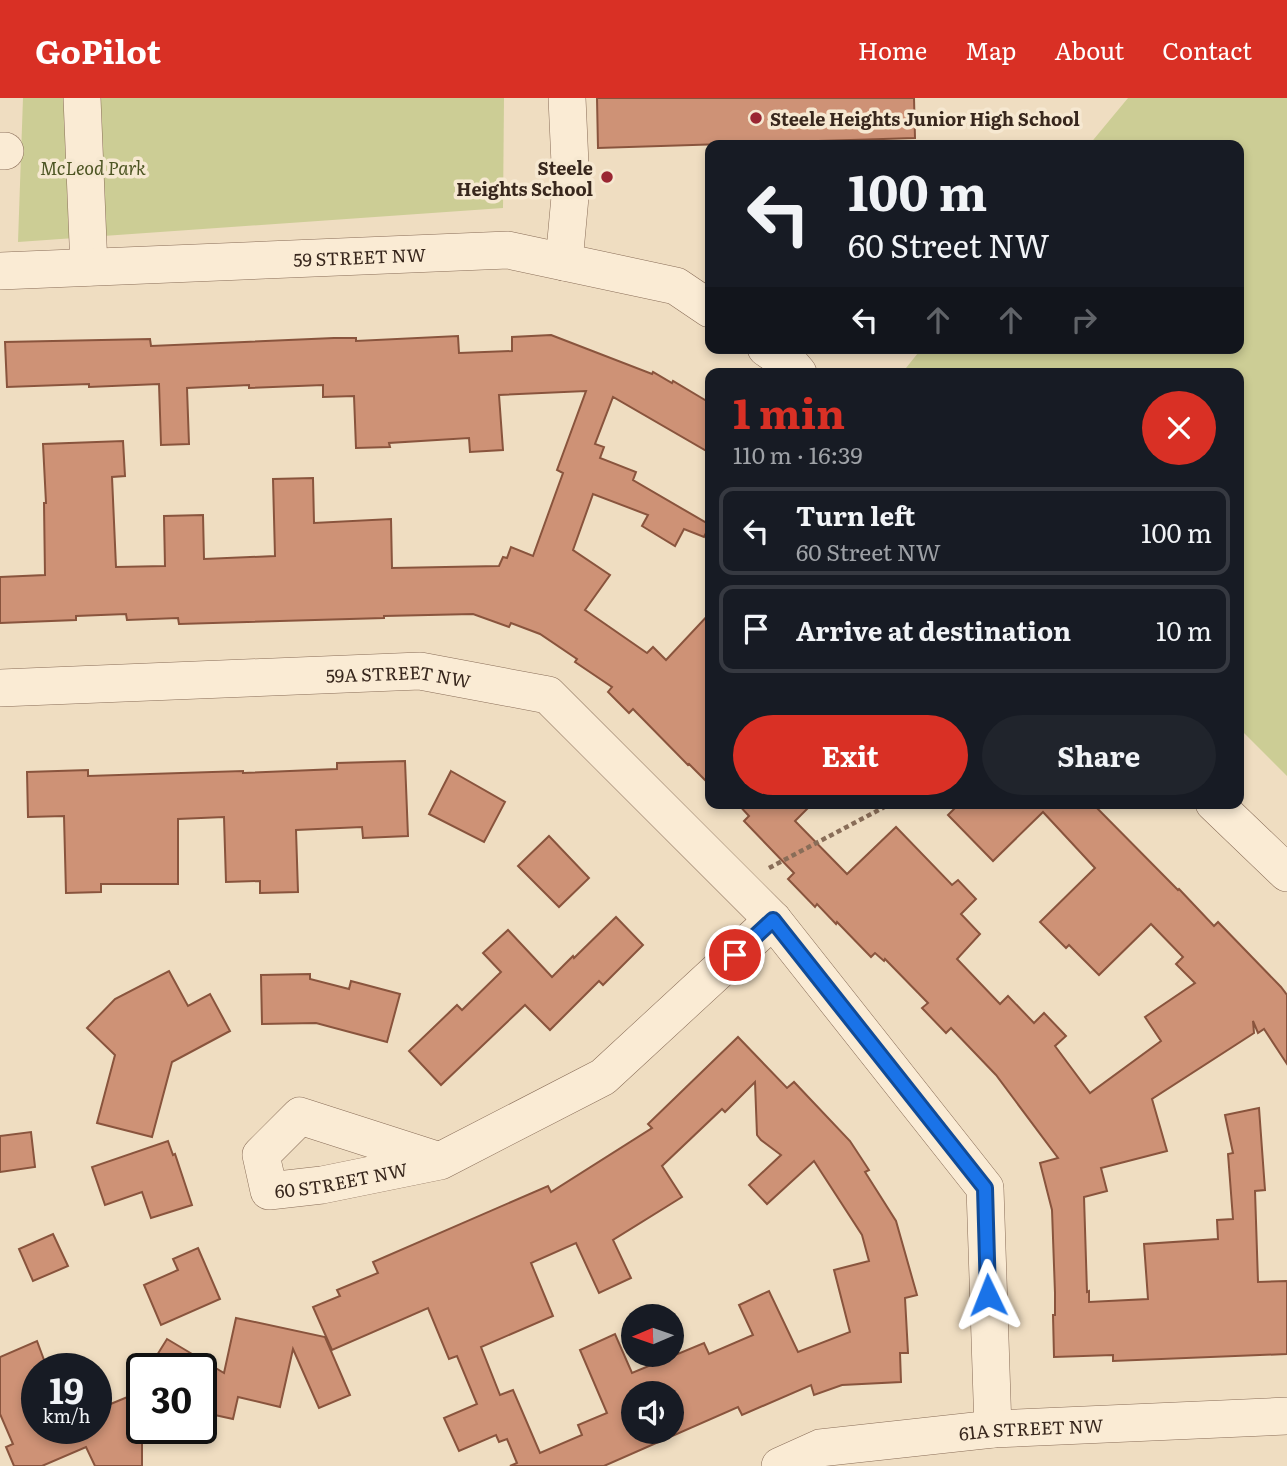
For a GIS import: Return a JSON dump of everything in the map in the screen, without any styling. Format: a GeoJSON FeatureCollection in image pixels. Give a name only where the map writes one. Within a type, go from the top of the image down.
{"type":"FeatureCollection","features":[{"type":"Feature","properties":{"kind":"street"},"geometry":{"type":"LineString","coordinates":[[82,98],[89,267]]}},
{"type":"Feature","properties":{"kind":"street"},"geometry":{"type":"LineString","coordinates":[[564,262],[571,186],[567,98]]}},
{"type":"Feature","properties":{"kind":"street","name":"59 STREET NW"},"geometry":{"type":"LineString","coordinates":[[0,271],[508,250],[676,286],[705,306]]}},
{"type":"Feature","properties":{"kind":"street"},"geometry":{"type":"LineString","coordinates":[[775,354],[794,368]]}},
{"type":"Feature","properties":{"kind":"street","name":"59A STREET NW"},"geometry":{"type":"LineString","coordinates":[[0,688],[420,671],[548,695],[773,920],[985,1188],[993,1429]]}},
{"type":"Feature","properties":{"kind":"street"},"geometry":{"type":"LineString","coordinates":[[1220,809],[1287,873]]}},
{"type":"Feature","properties":{"kind":"street"},"geometry":{"type":"LineString","coordinates":[[440,1161],[603,1077],[773,920]]}},
{"type":"Feature","properties":{"kind":"street","name":"61A STREET NW"},"geometry":{"type":"LineString","coordinates":[[780,1466],[820,1448],[993,1429],[1287,1416]]}},
{"type":"Feature","properties":{"kind":"path"},"geometry":{"type":"LineString","coordinates":[[730,878],[879,809]]}},
{"type":"Feature","properties":{"kind":"green space","name":"McLeod Park"},"geometry":{"type":"Polygon","coordinates":[[[23,98],[504,98],[503,208],[18,242],[23,98]]]}},
{"type":"Feature","properties":{"kind":"green space"},"geometry":{"type":"Polygon","coordinates":[[[1128,98],[1287,98],[1287,776],[1244,733],[1244,368],[906,368],[917,354],[1244,354],[1244,140],[1093,140],[1128,98]]]}},
{"type":"Feature","properties":{"kind":"building","name":"Steele Heights Junior High School"},"geometry":{"type":"Polygon","coordinates":[[[597,98],[914,98],[915,138],[705,140],[705,145],[598,148],[597,98]]]}},
{"type":"Feature","properties":{"kind":"building"},"geometry":{"type":"Polygon","coordinates":[[[551,335],[652,374],[653,372],[705,400],[705,450],[613,397],[595,444],[604,447],[600,458],[636,472],[633,480],[705,522],[704,537],[684,529],[675,546],[642,526],[648,515],[593,494],[573,550],[610,575],[585,610],[647,653],[653,647],[666,660],[705,618],[705,780],[633,709],[629,713],[608,692],[612,687],[575,662],[577,659],[540,634],[511,623],[509,627],[473,614],[179,624],[178,618],[127,620],[126,614],[76,616],[76,620],[0,623],[0,577],[45,575],[43,444],[123,441],[125,476],[112,477],[116,567],[165,566],[164,516],[203,515],[204,559],[275,556],[273,479],[313,478],[314,523],[391,519],[392,568],[499,566],[503,557],[507,558],[511,547],[533,556],[563,473],[557,470],[586,391],[499,395],[503,450],[470,452],[469,438],[356,448],[354,396],[323,397],[323,385],[187,388],[189,444],[161,445],[159,384],[7,387],[5,342],[150,339],[151,346],[458,336],[459,353],[512,351],[512,337],[551,335]]]}},
{"type":"Feature","properties":{"kind":"building"},"geometry":{"type":"Polygon","coordinates":[[[405,761],[408,836],[363,838],[362,827],[296,830],[298,892],[260,893],[260,881],[226,882],[224,817],[178,819],[178,884],[101,884],[101,892],[66,893],[64,816],[28,817],[27,772],[88,770],[88,776],[243,773],[337,769],[337,763],[405,761]]]}},
{"type":"Feature","properties":{"kind":"building"},"geometry":{"type":"Polygon","coordinates":[[[451,771],[505,802],[484,842],[429,814],[451,771]]]}},
{"type":"Feature","properties":{"kind":"building"},"geometry":{"type":"Polygon","coordinates":[[[743,809],[807,809],[795,821],[847,874],[896,827],[952,885],[958,880],[976,899],[961,914],[980,934],[957,959],[1000,1004],[1008,996],[1034,1023],[1044,1013],[1066,1036],[1055,1046],[1090,1093],[1161,1041],[1145,1017],[1195,983],[1176,964],[1183,957],[1151,924],[1099,975],[1069,945],[1066,948],[1040,922],[1095,868],[1043,812],[993,861],[948,815],[954,809],[1098,809],[1214,926],[1218,922],[1287,995],[1287,1064],[1264,1029],[1258,1033],[1253,1021],[1254,1033],[1152,1099],[1167,1151],[1101,1168],[1107,1191],[1084,1197],[1087,1292],[1089,1291],[1089,1302],[1148,1299],[1144,1244],[1218,1239],[1217,1220],[1233,1219],[1228,1154],[1233,1153],[1225,1115],[1259,1108],[1265,1190],[1255,1191],[1258,1282],[1287,1281],[1287,1354],[1113,1361],[1113,1355],[1054,1357],[1052,1210],[1040,1163],[1058,1158],[996,1075],[951,1028],[946,1033],[922,1008],[928,1003],[885,959],[884,961],[875,953],[871,957],[837,922],[836,924],[817,904],[815,907],[788,879],[794,873],[744,821],[749,816],[743,809]]]}},
{"type":"Feature","properties":{"kind":"building"},"geometry":{"type":"Polygon","coordinates":[[[549,836],[589,878],[559,907],[518,866],[549,836]]]}},
{"type":"Feature","properties":{"kind":"building"},"geometry":{"type":"Polygon","coordinates":[[[616,917],[643,945],[603,985],[599,981],[550,1030],[525,1005],[441,1085],[409,1051],[457,1005],[462,1010],[501,972],[483,953],[508,930],[552,977],[616,917]]]}},
{"type":"Feature","properties":{"kind":"building"},"geometry":{"type":"Polygon","coordinates":[[[169,971],[188,1006],[210,994],[230,1031],[172,1062],[152,1137],[97,1123],[115,1055],[87,1028],[115,999],[169,971]]]}},
{"type":"Feature","properties":{"kind":"building"},"geometry":{"type":"Polygon","coordinates":[[[310,974],[310,979],[349,989],[351,981],[400,994],[387,1042],[316,1023],[262,1024],[261,975],[310,974]]]}},
{"type":"Feature","properties":{"kind":"building"},"geometry":{"type":"Polygon","coordinates":[[[738,1037],[787,1088],[794,1082],[850,1141],[869,1170],[865,1172],[896,1221],[917,1295],[905,1298],[908,1353],[900,1353],[901,1382],[842,1385],[814,1395],[811,1385],[742,1415],[738,1407],[684,1431],[684,1381],[621,1381],[621,1444],[654,1444],[604,1466],[510,1466],[517,1463],[507,1439],[499,1442],[496,1435],[459,1451],[444,1418],[477,1404],[457,1356],[449,1359],[428,1308],[332,1350],[313,1307],[340,1296],[337,1290],[378,1273],[373,1262],[548,1186],[551,1192],[652,1128],[648,1124],[738,1037]],[[755,1082],[725,1112],[722,1109],[662,1166],[682,1197],[613,1240],[631,1278],[599,1293],[576,1243],[531,1263],[553,1316],[481,1347],[500,1395],[513,1390],[540,1453],[582,1435],[578,1425],[607,1413],[580,1350],[615,1334],[621,1348],[621,1367],[629,1367],[632,1373],[646,1367],[684,1367],[684,1351],[704,1343],[709,1354],[753,1335],[739,1305],[769,1291],[798,1352],[850,1332],[834,1270],[869,1261],[862,1235],[814,1161],[767,1204],[749,1185],[781,1155],[757,1135],[755,1082]]]}},
{"type":"Feature","properties":{"kind":"building"},"geometry":{"type":"Polygon","coordinates":[[[31,1132],[35,1167],[0,1172],[0,1136],[31,1132]]]}},
{"type":"Feature","properties":{"kind":"building"},"geometry":{"type":"Polygon","coordinates":[[[168,1141],[192,1205],[151,1218],[142,1192],[105,1205],[92,1167],[168,1141]]]}},
{"type":"Feature","properties":{"kind":"building"},"geometry":{"type":"Polygon","coordinates":[[[53,1234],[68,1266],[33,1281],[19,1249],[53,1234]]]}},
{"type":"Feature","properties":{"kind":"building"},"geometry":{"type":"Polygon","coordinates":[[[198,1248],[220,1299],[161,1325],[144,1285],[178,1270],[173,1259],[198,1248]]]}},
{"type":"Feature","properties":{"kind":"building"},"geometry":{"type":"Polygon","coordinates":[[[236,1318],[325,1337],[350,1395],[319,1408],[293,1349],[280,1407],[238,1397],[233,1419],[217,1416],[217,1369],[224,1373],[236,1318]]]}},
{"type":"Feature","properties":{"kind":"building"},"geometry":{"type":"Polygon","coordinates":[[[167,1339],[190,1353],[158,1353],[167,1339]]]}},
{"type":"Feature","properties":{"kind":"building"},"geometry":{"type":"Polygon","coordinates":[[[37,1341],[41,1353],[21,1353],[21,1444],[112,1444],[112,1403],[126,1398],[126,1444],[142,1444],[142,1466],[95,1466],[86,1447],[42,1466],[14,1466],[6,1447],[13,1444],[0,1414],[0,1357],[37,1341]]]}},
{"type":"Feature","properties":{"kind":"place","name":"Steele Heights Junior High School"},"geometry":{"type":"Point","coordinates":[756,118]}},
{"type":"Feature","properties":{"kind":"place","name":"Steele Heights School"},"geometry":{"type":"Point","coordinates":[607,177]}},
{"type":"Feature","properties":{"kind":"route"},"geometry":{"type":"LineString","coordinates":[[735,955],[773,920],[985,1188],[988,1295]]}}]}
